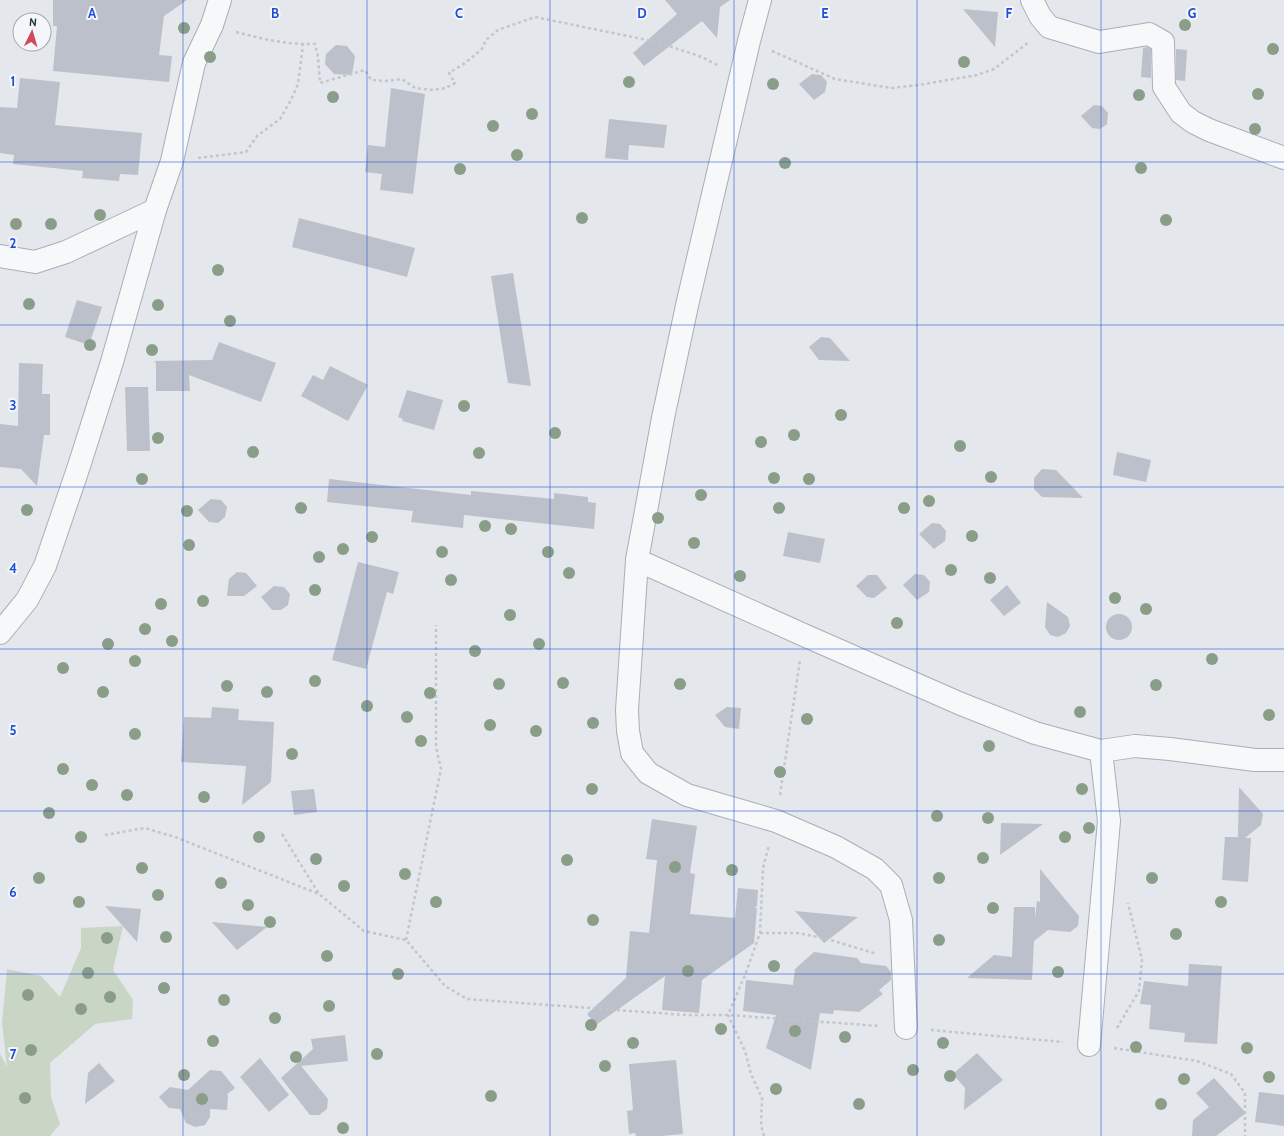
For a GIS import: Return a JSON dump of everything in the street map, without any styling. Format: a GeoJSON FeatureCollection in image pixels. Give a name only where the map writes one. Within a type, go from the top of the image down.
{"type":"FeatureCollection","features":[{"type":"Feature","properties":{"kind":"street"},"geometry":{"type":"LineString","coordinates":[[0,633],[27,600],[45,566],[110,369],[155,210],[172,161],[194,63],[212,25],[220,0]]}},
{"type":"Feature","properties":{"kind":"street"},"geometry":{"type":"LineString","coordinates":[[760,0],[686,308],[663,418],[637,560],[627,710],[628,731],[632,753],[648,772],[687,795],[776,821],[836,847],[875,870],[891,885],[901,920],[906,1028]]}},
{"type":"Feature","properties":{"kind":"street"},"geometry":{"type":"LineString","coordinates":[[1032,0],[1040,16],[1049,27],[1099,42],[1149,34],[1163,42],[1164,87],[1182,113],[1193,122],[1209,130],[1284,158]]}},
{"type":"Feature","properties":{"kind":"street"},"geometry":{"type":"LineString","coordinates":[[0,256],[35,262],[66,252],[155,210]]}},
{"type":"Feature","properties":{"kind":"street"},"geometry":{"type":"LineString","coordinates":[[637,560],[961,704],[1034,733],[1101,751],[1135,746],[1255,760],[1284,760]]}},
{"type":"Feature","properties":{"kind":"street"},"geometry":{"type":"LineString","coordinates":[[1097,1046],[1110,821],[1101,751]]}},
{"type":"Feature","properties":{"kind":"path"},"geometry":{"type":"LineString","coordinates":[[212,25],[265,40],[302,45],[315,44],[318,57],[320,83],[364,70],[371,80],[386,81],[402,79],[415,88],[437,90],[446,88],[455,83],[449,73],[465,63],[482,49],[486,40],[492,34],[498,30],[535,17],[657,42],[702,57],[721,68],[740,82]]}},
{"type":"Feature","properties":{"kind":"path"},"geometry":{"type":"LineString","coordinates":[[749,41],[835,79],[891,88],[957,79],[977,75],[994,69],[1049,27]]}},
{"type":"Feature","properties":{"kind":"path"},"geometry":{"type":"LineString","coordinates":[[172,161],[246,152],[257,136],[280,119],[291,100],[298,84],[302,45]]}},
{"type":"Feature","properties":{"kind":"path"},"geometry":{"type":"LineString","coordinates":[[406,940],[441,770],[436,747],[436,625]]}},
{"type":"Feature","properties":{"kind":"path"},"geometry":{"type":"LineString","coordinates":[[105,835],[145,828],[175,837],[320,894]]}},
{"type":"Feature","properties":{"kind":"path"},"geometry":{"type":"LineString","coordinates":[[282,834],[320,894],[364,931],[406,940],[444,986],[467,999],[685,1015],[728,1015],[906,1028],[1049,1040],[1197,1060],[1231,1074],[1245,1092],[1245,1136]]}},
{"type":"Feature","properties":{"kind":"path"},"geometry":{"type":"LineString","coordinates":[[1097,1046],[1139,991],[1142,960],[1127,898]]}},
{"type":"Feature","properties":{"kind":"path"},"geometry":{"type":"LineString","coordinates":[[760,933],[798,933],[827,939],[903,962]]}},
{"type":"Feature","properties":{"kind":"path"},"geometry":{"type":"LineString","coordinates":[[745,975],[728,1015],[745,1051],[751,1074],[762,1098],[761,1124],[764,1136]]}},
{"type":"Feature","properties":{"kind":"green space"},"geometry":{"type":"Polygon","coordinates":[[[123,926],[113,970],[133,1000],[132,1019],[95,1024],[50,1063],[51,1097],[60,1124],[50,1136],[0,1136],[0,1054],[7,1067],[2,1023],[7,969],[41,976],[60,997],[81,948],[81,928],[123,926]]]}},
{"type":"Feature","properties":{"kind":"building"},"geometry":{"type":"Polygon","coordinates":[[[53,0],[187,0],[164,16],[159,55],[172,56],[169,82],[53,71],[57,26],[53,26],[53,0]]]}},
{"type":"Feature","properties":{"kind":"building"},"geometry":{"type":"Polygon","coordinates":[[[665,0],[730,0],[720,7],[717,38],[702,21],[644,66],[633,53],[677,14],[665,0]]]}},
{"type":"Feature","properties":{"kind":"building"},"geometry":{"type":"Polygon","coordinates":[[[963,9],[998,12],[995,47],[963,9]]]}},
{"type":"Feature","properties":{"kind":"building"},"geometry":{"type":"Polygon","coordinates":[[[336,45],[347,46],[355,56],[352,75],[334,74],[325,64],[326,54],[336,45]]]}},
{"type":"Feature","properties":{"kind":"building"},"geometry":{"type":"Polygon","coordinates":[[[1147,47],[1151,49],[1151,78],[1141,77],[1143,48],[1147,47]]]}},
{"type":"Feature","properties":{"kind":"building"},"geometry":{"type":"Polygon","coordinates":[[[1176,49],[1187,50],[1185,81],[1176,80],[1176,49]]]}},
{"type":"Feature","properties":{"kind":"building"},"geometry":{"type":"Polygon","coordinates":[[[812,74],[821,75],[827,82],[825,92],[814,100],[799,84],[812,74]]]}},
{"type":"Feature","properties":{"kind":"building"},"geometry":{"type":"Polygon","coordinates":[[[20,78],[60,82],[55,125],[142,133],[138,175],[120,174],[119,181],[82,178],[83,171],[13,164],[14,155],[0,153],[0,107],[17,108],[20,78]]]}},
{"type":"Feature","properties":{"kind":"building"},"geometry":{"type":"Polygon","coordinates":[[[391,88],[425,94],[413,194],[380,190],[382,174],[365,172],[368,145],[385,147],[391,88]]]}},
{"type":"Feature","properties":{"kind":"building"},"geometry":{"type":"Polygon","coordinates":[[[1094,105],[1102,106],[1108,113],[1107,124],[1100,129],[1092,128],[1081,116],[1094,105]]]}},
{"type":"Feature","properties":{"kind":"building"},"geometry":{"type":"Polygon","coordinates":[[[609,119],[667,125],[664,148],[629,145],[628,160],[605,158],[609,119]]]}},
{"type":"Feature","properties":{"kind":"building"},"geometry":{"type":"Polygon","coordinates":[[[299,218],[415,248],[407,277],[292,247],[299,218]]]}},
{"type":"Feature","properties":{"kind":"building"},"geometry":{"type":"Polygon","coordinates":[[[513,273],[531,386],[508,383],[491,276],[513,273]]]}},
{"type":"Feature","properties":{"kind":"building"},"geometry":{"type":"Polygon","coordinates":[[[77,300],[102,307],[89,345],[65,337],[77,300]]]}},
{"type":"Feature","properties":{"kind":"building"},"geometry":{"type":"Polygon","coordinates":[[[821,337],[830,338],[850,361],[819,360],[809,347],[821,337]]]}},
{"type":"Feature","properties":{"kind":"building"},"geometry":{"type":"Polygon","coordinates":[[[219,342],[276,363],[261,402],[189,375],[190,391],[156,391],[156,363],[154,361],[212,360],[219,342]]]}},
{"type":"Feature","properties":{"kind":"building"},"geometry":{"type":"Polygon","coordinates":[[[19,363],[43,364],[42,394],[50,394],[50,435],[44,435],[37,486],[21,469],[0,467],[0,424],[18,426],[19,363]]]}},
{"type":"Feature","properties":{"kind":"building"},"geometry":{"type":"Polygon","coordinates":[[[330,366],[368,385],[348,421],[301,396],[313,375],[323,380],[330,366]]]}},
{"type":"Feature","properties":{"kind":"building"},"geometry":{"type":"Polygon","coordinates":[[[125,387],[148,387],[150,451],[127,451],[125,387]]]}},
{"type":"Feature","properties":{"kind":"building"},"geometry":{"type":"Polygon","coordinates":[[[407,390],[443,400],[434,430],[402,421],[403,419],[398,417],[407,390]]]}},
{"type":"Feature","properties":{"kind":"building"},"geometry":{"type":"Polygon","coordinates":[[[1117,452],[1151,460],[1146,482],[1113,475],[1117,452]]]}},
{"type":"Feature","properties":{"kind":"building"},"geometry":{"type":"Polygon","coordinates":[[[1042,469],[1056,470],[1083,498],[1042,497],[1034,489],[1034,478],[1042,469]]]}},
{"type":"Feature","properties":{"kind":"building"},"geometry":{"type":"Polygon","coordinates":[[[329,479],[471,495],[471,491],[554,499],[554,493],[588,497],[588,502],[596,503],[594,529],[464,515],[463,528],[411,522],[413,511],[327,502],[329,479]]]}},
{"type":"Feature","properties":{"kind":"building"},"geometry":{"type":"Polygon","coordinates":[[[211,499],[221,500],[227,507],[225,517],[218,523],[209,522],[198,510],[211,499]]]}},
{"type":"Feature","properties":{"kind":"building"},"geometry":{"type":"Polygon","coordinates":[[[932,523],[940,524],[946,531],[945,541],[934,549],[919,534],[932,523]]]}},
{"type":"Feature","properties":{"kind":"building"},"geometry":{"type":"Polygon","coordinates":[[[788,532],[825,539],[820,563],[783,556],[788,532]]]}},
{"type":"Feature","properties":{"kind":"building"},"geometry":{"type":"Polygon","coordinates":[[[358,562],[399,572],[393,594],[387,592],[366,669],[332,660],[358,562]]]}},
{"type":"Feature","properties":{"kind":"building"},"geometry":{"type":"Polygon","coordinates":[[[237,572],[246,573],[257,586],[244,596],[227,596],[229,579],[237,572]]]}},
{"type":"Feature","properties":{"kind":"building"},"geometry":{"type":"Polygon","coordinates":[[[915,574],[924,575],[930,582],[929,592],[917,600],[903,585],[915,574]]]}},
{"type":"Feature","properties":{"kind":"building"},"geometry":{"type":"Polygon","coordinates":[[[868,575],[877,575],[887,588],[874,598],[867,597],[856,586],[868,575]]]}},
{"type":"Feature","properties":{"kind":"building"},"geometry":{"type":"Polygon","coordinates":[[[1007,585],[1021,603],[1004,616],[990,600],[1007,585]]]}},
{"type":"Feature","properties":{"kind":"building"},"geometry":{"type":"Polygon","coordinates":[[[274,586],[284,587],[290,594],[288,605],[281,610],[272,610],[261,597],[274,586]]]}},
{"type":"Feature","properties":{"kind":"building"},"geometry":{"type":"Polygon","coordinates":[[[1047,602],[1068,617],[1070,626],[1066,633],[1058,637],[1050,635],[1045,627],[1047,602]]]}},
{"type":"Feature","properties":{"kind":"building"},"geometry":{"type":"Polygon","coordinates":[[[1119,614],[1128,618],[1132,627],[1128,636],[1119,640],[1110,636],[1106,627],[1110,618],[1119,614]]]}},
{"type":"Feature","properties":{"kind":"building"},"geometry":{"type":"Polygon","coordinates":[[[212,707],[239,709],[238,720],[274,722],[271,782],[242,805],[246,766],[181,762],[184,717],[211,718],[212,707]]]}},
{"type":"Feature","properties":{"kind":"building"},"geometry":{"type":"Polygon","coordinates":[[[727,707],[741,708],[739,729],[725,727],[715,715],[727,707]]]}},
{"type":"Feature","properties":{"kind":"building"},"geometry":{"type":"Polygon","coordinates":[[[1239,787],[1263,814],[1261,825],[1245,838],[1251,838],[1248,882],[1222,880],[1225,837],[1238,837],[1239,787]]]}},
{"type":"Feature","properties":{"kind":"building"},"geometry":{"type":"Polygon","coordinates":[[[314,789],[317,812],[294,815],[291,791],[314,789]]]}},
{"type":"Feature","properties":{"kind":"building"},"geometry":{"type":"Polygon","coordinates":[[[652,819],[697,826],[690,873],[695,874],[690,914],[735,918],[738,888],[758,890],[757,906],[754,908],[757,908],[754,943],[702,980],[699,1013],[662,1010],[665,976],[596,1025],[587,1014],[626,978],[630,931],[649,933],[657,860],[646,859],[652,819]]]}},
{"type":"Feature","properties":{"kind":"building"},"geometry":{"type":"Polygon","coordinates":[[[1001,823],[1043,824],[1000,855],[1001,823]]]}},
{"type":"Feature","properties":{"kind":"building"},"geometry":{"type":"Polygon","coordinates":[[[1040,869],[1079,916],[1078,926],[1070,932],[1048,930],[1034,941],[1032,980],[967,978],[994,955],[1012,957],[1014,907],[1035,907],[1035,919],[1037,901],[1040,902],[1040,869]]]}},
{"type":"Feature","properties":{"kind":"building"},"geometry":{"type":"Polygon","coordinates":[[[105,906],[141,909],[137,942],[105,906]]]}},
{"type":"Feature","properties":{"kind":"building"},"geometry":{"type":"Polygon","coordinates":[[[795,911],[858,917],[824,943],[795,911]]]}},
{"type":"Feature","properties":{"kind":"building"},"geometry":{"type":"Polygon","coordinates":[[[212,922],[267,927],[237,950],[212,922]]]}},
{"type":"Feature","properties":{"kind":"building"},"geometry":{"type":"Polygon","coordinates":[[[814,952],[857,958],[861,963],[886,966],[891,972],[891,980],[879,990],[883,994],[859,1012],[834,1010],[833,1014],[820,1013],[811,1070],[766,1048],[776,1015],[743,1011],[746,980],[793,985],[795,969],[814,952]]]}},
{"type":"Feature","properties":{"kind":"building"},"geometry":{"type":"Polygon","coordinates":[[[1189,964],[1222,966],[1217,1044],[1184,1042],[1185,1033],[1149,1029],[1151,1005],[1140,1004],[1144,981],[1188,986],[1189,964]]]}},
{"type":"Feature","properties":{"kind":"building"},"geometry":{"type":"Polygon","coordinates":[[[345,1035],[348,1061],[301,1066],[328,1099],[327,1109],[319,1115],[310,1115],[281,1078],[313,1049],[311,1039],[345,1035]]]}},
{"type":"Feature","properties":{"kind":"building"},"geometry":{"type":"Polygon","coordinates":[[[977,1053],[1003,1080],[964,1110],[965,1088],[953,1074],[977,1053]]]}},
{"type":"Feature","properties":{"kind":"building"},"geometry":{"type":"Polygon","coordinates":[[[260,1058],[289,1095],[269,1112],[240,1077],[260,1058]]]}},
{"type":"Feature","properties":{"kind":"building"},"geometry":{"type":"Polygon","coordinates":[[[676,1060],[683,1134],[636,1136],[635,1133],[629,1134],[627,1111],[633,1110],[629,1064],[676,1060]]]}},
{"type":"Feature","properties":{"kind":"building"},"geometry":{"type":"Polygon","coordinates":[[[99,1063],[115,1081],[85,1104],[88,1073],[99,1063]]]}},
{"type":"Feature","properties":{"kind":"building"},"geometry":{"type":"Polygon","coordinates":[[[210,1070],[221,1071],[235,1088],[226,1095],[228,1095],[227,1110],[210,1109],[210,1117],[205,1125],[195,1127],[186,1123],[180,1109],[169,1108],[159,1097],[170,1087],[188,1090],[210,1070]]]}},
{"type":"Feature","properties":{"kind":"building"},"geometry":{"type":"Polygon","coordinates":[[[1214,1078],[1246,1113],[1216,1136],[1192,1136],[1193,1120],[1209,1107],[1196,1093],[1214,1078]]]}},
{"type":"Feature","properties":{"kind":"building"},"geometry":{"type":"Polygon","coordinates":[[[1259,1092],[1284,1095],[1284,1126],[1255,1122],[1259,1092]]]}}]}
